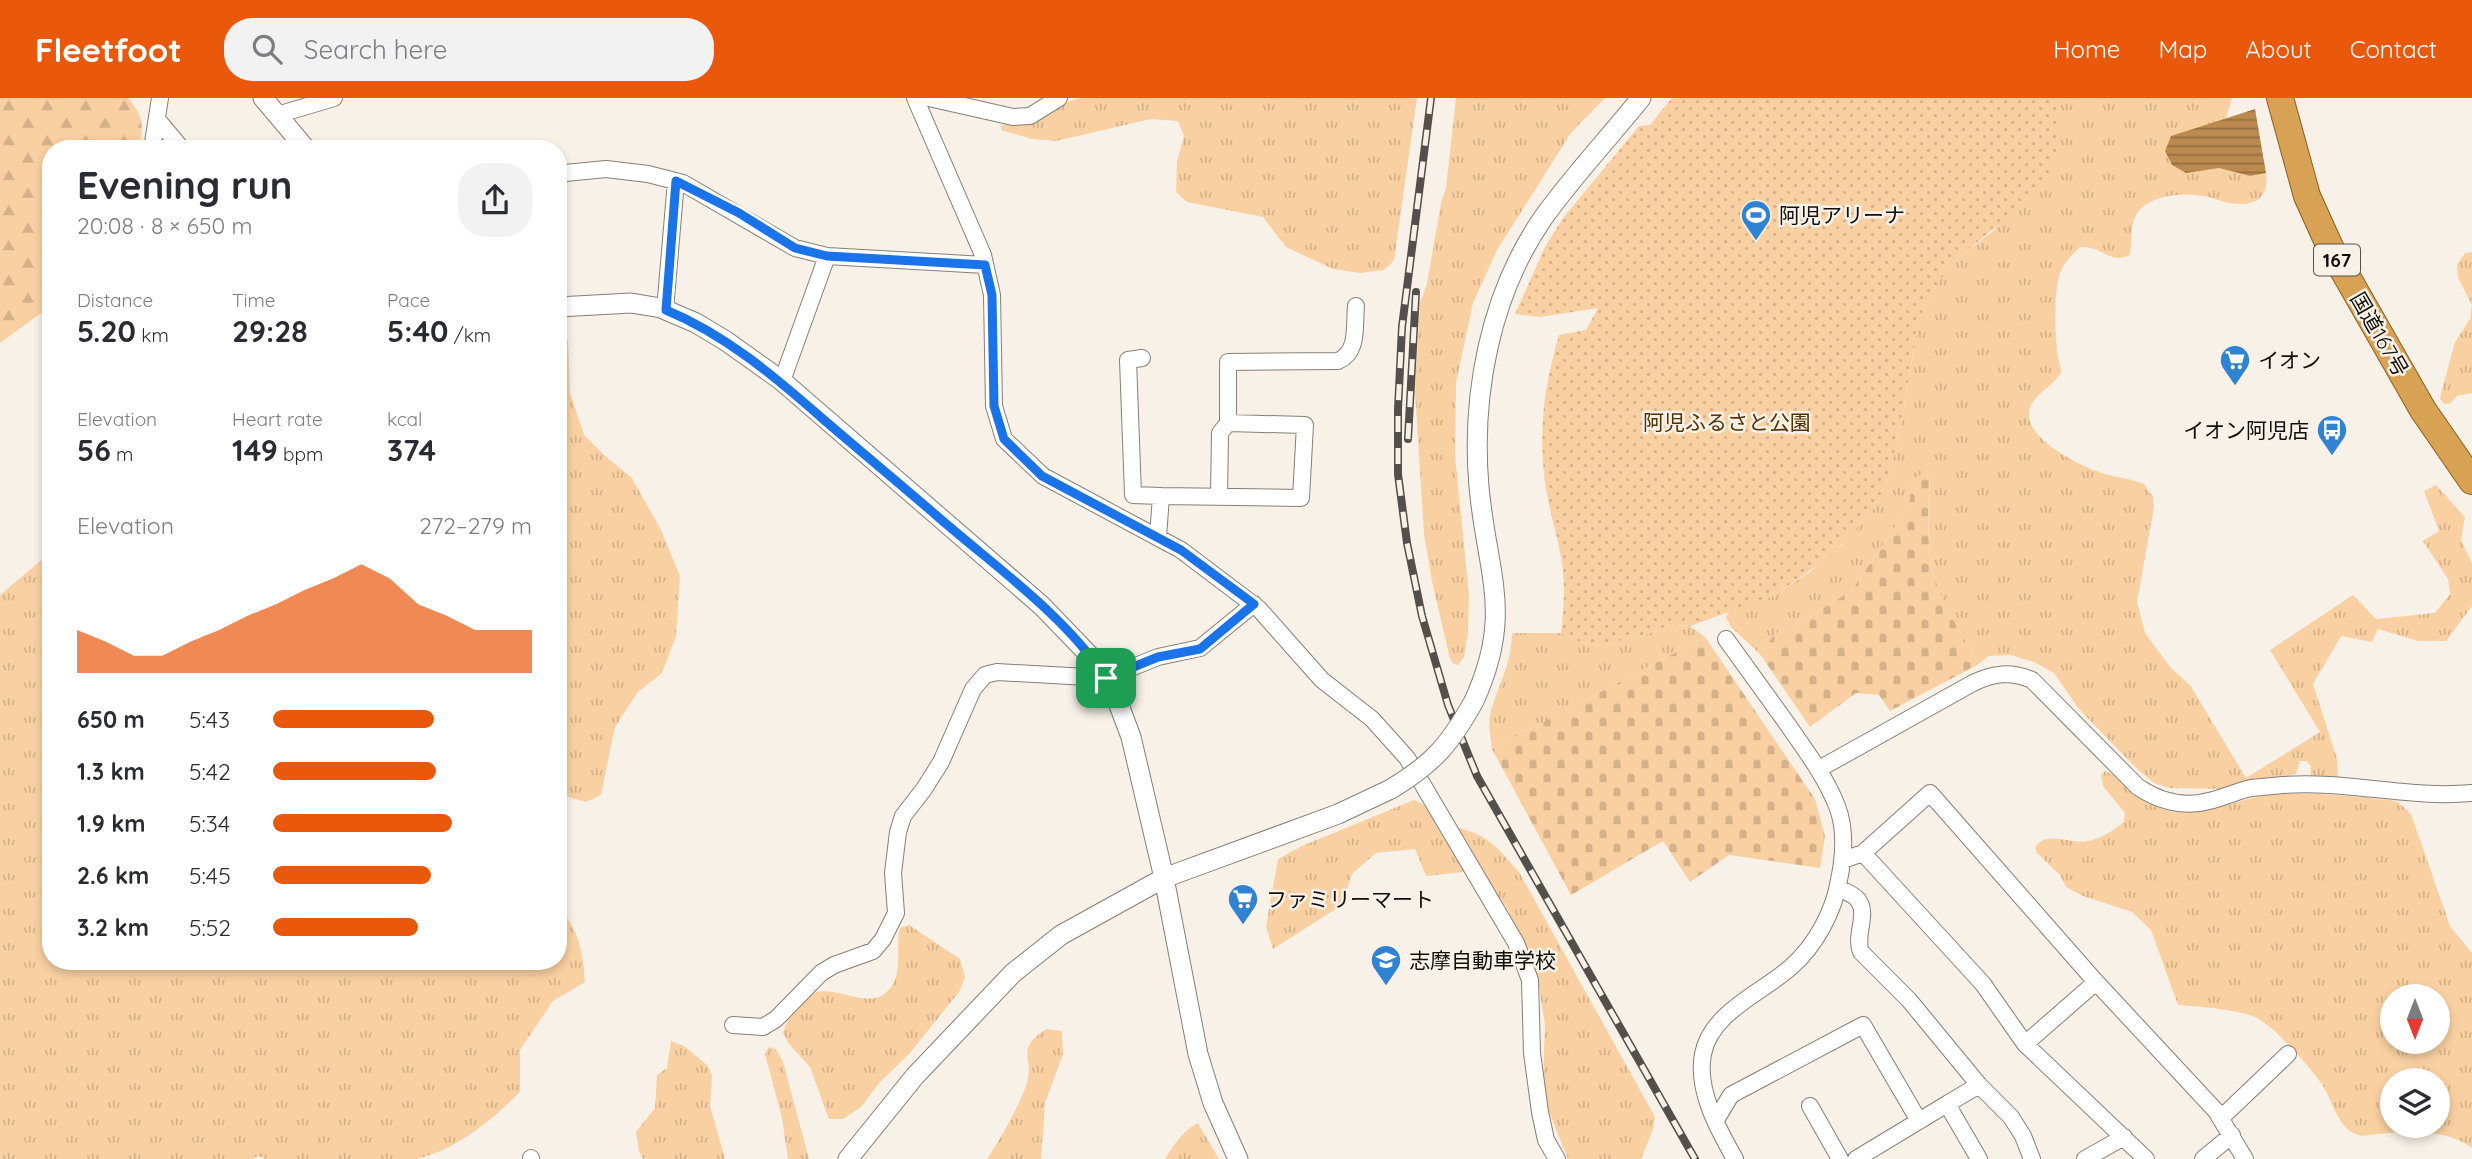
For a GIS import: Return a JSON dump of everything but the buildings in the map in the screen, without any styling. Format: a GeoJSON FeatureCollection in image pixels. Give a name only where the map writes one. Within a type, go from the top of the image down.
{"type":"FeatureCollection","features":[{"type":"Feature","properties":{"kind":"highway","name":"国道167号"},"geometry":{"type":"LineString","coordinates":[[2280,98],[2307,196],[2330,247],[2423,410],[2472,481]]}},
{"type":"Feature","properties":{"kind":"street"},"geometry":{"type":"LineString","coordinates":[[154,140],[160,98]]}},
{"type":"Feature","properties":{"kind":"street"},"geometry":{"type":"LineString","coordinates":[[263,98],[298,140]]}},
{"type":"Feature","properties":{"kind":"street"},"geometry":{"type":"LineString","coordinates":[[277,115],[334,98]]}},
{"type":"Feature","properties":{"kind":"street"},"geometry":{"type":"LineString","coordinates":[[915,98],[983,255],[992,295],[994,406],[1004,439],[1042,476],[1181,550],[1254,604],[1322,680],[1372,719],[1407,758],[1516,943],[1530,980],[1532,1053],[1540,1112],[1546,1140],[1557,1159]]}},
{"type":"Feature","properties":{"kind":"street"},"geometry":{"type":"LineString","coordinates":[[929,98],[1013,117],[1030,116],[1059,98]]}},
{"type":"Feature","properties":{"kind":"street"},"geometry":{"type":"LineString","coordinates":[[848,1159],[915,1076],[1013,973],[1061,935],[1164,878],[1338,814],[1391,789],[1412,776],[1442,751],[1475,701],[1492,656],[1497,624],[1496,590],[1481,505],[1478,463],[1480,400],[1487,350],[1500,306],[1514,271],[1544,217],[1641,98]]}},
{"type":"Feature","properties":{"kind":"street"},"geometry":{"type":"LineString","coordinates":[[157,119],[174,140]]}},
{"type":"Feature","properties":{"kind":"street"},"geometry":{"type":"LineString","coordinates":[[567,173],[606,169],[648,174],[676,181],[739,213],[795,248],[827,256],[985,265]]}},
{"type":"Feature","properties":{"kind":"street"},"geometry":{"type":"LineString","coordinates":[[666,310],[676,181]]}},
{"type":"Feature","properties":{"kind":"street"},"geometry":{"type":"LineString","coordinates":[[782,381],[827,256]]}},
{"type":"Feature","properties":{"kind":"street"},"geometry":{"type":"LineString","coordinates":[[567,307],[631,303],[666,310],[696,323],[726,341],[782,381],[1042,606],[1094,660],[1124,715],[1131,737],[1164,878],[1198,1054],[1213,1103],[1238,1159]]}},
{"type":"Feature","properties":{"kind":"street"},"geometry":{"type":"LineString","coordinates":[[1219,497],[1220,433],[1228,422],[1228,362],[1338,361],[1348,357],[1353,349],[1356,306]]}},
{"type":"Feature","properties":{"kind":"street"},"geometry":{"type":"LineString","coordinates":[[1142,358],[1128,360],[1133,495],[1301,498],[1305,425],[1228,422]]}},
{"type":"Feature","properties":{"kind":"street"},"geometry":{"type":"LineString","coordinates":[[1158,537],[1161,496]]}},
{"type":"Feature","properties":{"kind":"street"},"geometry":{"type":"LineString","coordinates":[[733,1026],[764,1027],[776,1019],[821,973],[834,965],[873,951],[883,939],[896,913],[893,873],[896,839],[902,816],[941,762],[973,689],[985,675],[998,672],[1106,678],[1158,657],[1200,649],[1254,604]]}},
{"type":"Feature","properties":{"kind":"street"},"geometry":{"type":"LineString","coordinates":[[1726,639],[1819,769],[1838,808],[1843,860],[1838,888],[1825,922],[1811,944],[1793,965],[1728,1014],[1710,1035],[1703,1056],[1703,1083],[1716,1121],[1735,1159]]}},
{"type":"Feature","properties":{"kind":"street"},"geometry":{"type":"LineString","coordinates":[[1819,769],[1973,683],[1989,676],[2019,674],[2032,680],[2138,787],[2153,797],[2178,804],[2206,802],[2249,789],[2286,785],[2348,786],[2451,795],[2472,793]]}},
{"type":"Feature","properties":{"kind":"street"},"geometry":{"type":"LineString","coordinates":[[1843,860],[1863,853],[1930,793],[2096,982],[2221,1118],[2245,1159]]}},
{"type":"Feature","properties":{"kind":"street"},"geometry":{"type":"LineString","coordinates":[[1863,853],[1983,984],[2025,1044],[2146,1159]]}},
{"type":"Feature","properties":{"kind":"street"},"geometry":{"type":"LineString","coordinates":[[1838,888],[1857,898],[1860,903],[1862,915],[1858,942],[1861,952],[1909,1000],[1979,1085],[2011,1117],[2023,1136],[2032,1159]]}},
{"type":"Feature","properties":{"kind":"street"},"geometry":{"type":"LineString","coordinates":[[2025,1044],[2096,982]]}},
{"type":"Feature","properties":{"kind":"street"},"geometry":{"type":"LineString","coordinates":[[1716,1121],[1731,1095],[1863,1025],[1919,1121]]}},
{"type":"Feature","properties":{"kind":"street"},"geometry":{"type":"LineString","coordinates":[[2221,1118],[2288,1054]]}},
{"type":"Feature","properties":{"kind":"street"},"geometry":{"type":"LineString","coordinates":[[1856,1159],[1979,1085]]}},
{"type":"Feature","properties":{"kind":"street"},"geometry":{"type":"LineString","coordinates":[[1947,1104],[1979,1159]]}},
{"type":"Feature","properties":{"kind":"street"},"geometry":{"type":"LineString","coordinates":[[1810,1106],[1840,1159]]}},
{"type":"Feature","properties":{"kind":"street"},"geometry":{"type":"LineString","coordinates":[[2203,1159],[2231,1135]]}},
{"type":"Feature","properties":{"kind":"street"},"geometry":{"type":"LineString","coordinates":[[2085,1159],[2124,1137]]}},
{"type":"Feature","properties":{"kind":"green space"},"geometry":{"type":"Polygon","coordinates":[[[0,98],[128,98],[140,116],[141,140],[42,140],[42,313],[0,343],[0,98]]]}},
{"type":"Feature","properties":{"kind":"green space"},"geometry":{"type":"Polygon","coordinates":[[[1081,98],[1417,98],[1394,260],[1384,270],[1360,273],[1333,269],[1286,247],[1263,217],[1187,202],[1176,192],[1177,161],[1184,136],[1178,121],[1151,119],[1056,141],[1032,139],[1001,130],[1007,123],[1030,122],[1059,105],[1081,98]]]}},
{"type":"Feature","properties":{"kind":"green space"},"geometry":{"type":"Polygon","coordinates":[[[1456,98],[1605,98],[1571,133],[1497,250],[1473,303],[1456,383],[1455,456],[1469,595],[1468,632],[1464,657],[1458,665],[1452,663],[1449,655],[1424,534],[1415,392],[1420,303],[1427,284],[1446,188],[1456,98]]]}},
{"type":"Feature","properties":{"kind":"green space","name":"阿児ふるさと公園"},"geometry":{"type":"Polygon","coordinates":[[[1672,98],[2057,98],[2057,152],[2042,188],[1955,261],[1938,282],[1919,318],[1889,478],[1875,507],[1853,533],[1827,559],[1773,596],[1690,626],[1671,625],[1601,645],[1582,643],[1561,633],[1563,572],[1545,483],[1543,420],[1550,370],[1559,335],[1586,330],[1598,308],[1540,317],[1515,314],[1545,247],[1563,218],[1639,126],[1650,125],[1672,98]]]}},
{"type":"Feature","properties":{"kind":"green space"},"geometry":{"type":"Polygon","coordinates":[[[2057,98],[2232,98],[2226,118],[2206,125],[2186,172],[2219,168],[2250,176],[2266,173],[2267,182],[2263,195],[2246,204],[2186,195],[2151,201],[2135,216],[2130,255],[2117,258],[2095,249],[2080,247],[2071,256],[2060,273],[2056,294],[2056,337],[2062,371],[2032,403],[2029,418],[2041,438],[2064,455],[2096,471],[2144,484],[2153,497],[2154,507],[2137,602],[2145,633],[2171,668],[2190,685],[2246,778],[2320,732],[2270,650],[2353,595],[2376,619],[2435,613],[2450,594],[2448,579],[2423,541],[2439,531],[2424,491],[2436,485],[2465,517],[2461,540],[2472,563],[2472,606],[2446,641],[2418,641],[2378,629],[2372,642],[2341,636],[2313,684],[2337,759],[2338,777],[2310,777],[2311,766],[2306,761],[2300,761],[2296,774],[2228,789],[2169,788],[2154,783],[2134,766],[2079,709],[2054,673],[2034,662],[2010,655],[1989,656],[1979,664],[1947,608],[1933,572],[1929,534],[1929,470],[1913,479],[1908,508],[1852,590],[1808,618],[1775,634],[1760,654],[1731,627],[1726,617],[1730,610],[1773,596],[1810,572],[1840,547],[1875,507],[1889,478],[1919,318],[1938,282],[1955,261],[1993,231],[2057,152],[2057,98]]]}},
{"type":"Feature","properties":{"kind":"green space"},"geometry":{"type":"Polygon","coordinates":[[[2472,252],[2472,305],[2458,278],[2457,265],[2465,253],[2472,252]]]}},
{"type":"Feature","properties":{"kind":"green space"},"geometry":{"type":"Polygon","coordinates":[[[2472,305],[2472,393],[2457,396],[2451,403],[2445,404],[2440,399],[2441,393],[2455,342],[2470,319],[2472,305]]]}},
{"type":"Feature","properties":{"kind":"green space"},"geometry":{"type":"Polygon","coordinates":[[[567,339],[570,393],[584,435],[632,478],[661,530],[680,576],[676,636],[662,673],[638,692],[615,727],[601,795],[586,802],[567,797],[567,339]]]}},
{"type":"Feature","properties":{"kind":"green space"},"geometry":{"type":"Polygon","coordinates":[[[1930,469],[1929,534],[1933,572],[1947,608],[1979,664],[1890,711],[1879,695],[1856,693],[1810,727],[1760,654],[1775,634],[1808,618],[1852,590],[1908,508],[1913,479],[1930,469]]]}},
{"type":"Feature","properties":{"kind":"green space"},"geometry":{"type":"Polygon","coordinates":[[[42,560],[42,970],[567,970],[567,918],[579,941],[585,982],[553,1001],[520,1050],[520,1092],[460,1141],[417,1159],[266,1159],[258,1156],[253,1159],[0,1159],[0,595],[42,560]]]}},
{"type":"Feature","properties":{"kind":"green space"},"geometry":{"type":"Polygon","coordinates":[[[1671,625],[1690,626],[1705,637],[1492,749],[1490,715],[1507,666],[1512,633],[1561,633],[1582,643],[1601,645],[1671,625]]]}},
{"type":"Feature","properties":{"kind":"green space"},"geometry":{"type":"Polygon","coordinates":[[[1705,637],[1815,799],[1825,836],[1820,868],[1729,855],[1690,882],[1663,841],[1571,895],[1492,749],[1705,637]]]}},
{"type":"Feature","properties":{"kind":"green space"},"geometry":{"type":"Polygon","coordinates":[[[2105,771],[2147,801],[2174,812],[2208,810],[2256,797],[2310,794],[2390,800],[2398,802],[2411,814],[2450,926],[2472,953],[2472,1148],[2450,1137],[2450,1068],[2380,1068],[2380,1134],[2362,1136],[2341,1122],[2321,1083],[2283,1039],[2265,1023],[2241,1013],[2178,1005],[2151,930],[2132,912],[2083,896],[2066,887],[2060,875],[2035,848],[2039,842],[2052,838],[2082,842],[2093,840],[2124,822],[2125,813],[2103,786],[2101,775],[2105,771]]]}},
{"type":"Feature","properties":{"kind":"green space"},"geometry":{"type":"Polygon","coordinates":[[[1414,800],[1425,805],[1436,822],[1483,837],[1519,872],[1655,1117],[1641,1159],[1568,1159],[1548,1109],[1543,1082],[1545,1025],[1539,987],[1508,910],[1491,885],[1473,871],[1426,876],[1415,849],[1376,853],[1352,874],[1342,905],[1273,949],[1266,926],[1278,859],[1302,846],[1414,800]]]}},
{"type":"Feature","properties":{"kind":"green space"},"geometry":{"type":"Polygon","coordinates":[[[909,925],[960,959],[965,977],[959,992],[909,1054],[880,1082],[861,1107],[843,1119],[829,1119],[810,1067],[789,1044],[783,1033],[794,1008],[807,995],[822,991],[866,999],[879,997],[891,987],[897,974],[900,928],[909,925]]]}},
{"type":"Feature","properties":{"kind":"green space"},"geometry":{"type":"Polygon","coordinates":[[[1046,1029],[1062,1031],[1063,1054],[1045,1103],[1041,1159],[987,1159],[1026,1086],[1030,1043],[1046,1029]]]}},
{"type":"Feature","properties":{"kind":"green space"},"geometry":{"type":"Polygon","coordinates":[[[671,1041],[684,1046],[707,1065],[712,1075],[710,1106],[725,1159],[643,1159],[639,1151],[636,1132],[655,1108],[657,1075],[667,1068],[671,1041]]]}},
{"type":"Feature","properties":{"kind":"green space"},"geometry":{"type":"Polygon","coordinates":[[[769,1047],[776,1049],[783,1062],[809,1159],[788,1159],[782,1118],[765,1054],[769,1047]]]}},
{"type":"Feature","properties":{"kind":"green space"},"geometry":{"type":"Polygon","coordinates":[[[1198,1123],[1219,1159],[1165,1159],[1183,1134],[1198,1123]]]}},
{"type":"Feature","properties":{"kind":"shaded area"},"geometry":{"type":"Polygon","coordinates":[[[2255,109],[2266,173],[2250,176],[2219,168],[2186,173],[2172,165],[2165,151],[2171,136],[2255,109]]]}},
{"type":"Feature","properties":{"kind":"railway"},"geometry":{"type":"LineString","coordinates":[[1431,98],[1402,327],[1398,409],[1398,474],[1407,543],[1422,616],[1448,705],[1477,776],[1695,1159]]}},
{"type":"Feature","properties":{"kind":"railway"},"geometry":{"type":"LineString","coordinates":[[1408,439],[1416,292]]}},
{"type":"Feature","properties":{"kind":"place","name":"阿児アリーナ"},"geometry":{"type":"Point","coordinates":[1756,242]}},
{"type":"Feature","properties":{"kind":"place","name":"イオン"},"geometry":{"type":"Point","coordinates":[2235,387]}},
{"type":"Feature","properties":{"kind":"place","name":"イオン阿児店"},"geometry":{"type":"Point","coordinates":[2332,457]}},
{"type":"Feature","properties":{"kind":"place","name":"ファミリーマート"},"geometry":{"type":"Point","coordinates":[1243,926]}},
{"type":"Feature","properties":{"kind":"place","name":"志摩自動車学校"},"geometry":{"type":"Point","coordinates":[1386,987]}},
{"type":"Feature","properties":{"kind":"route"},"geometry":{"type":"LineString","coordinates":[[676,181],[739,213],[795,248],[827,256],[985,265],[992,295],[994,406],[1004,439],[1042,476],[1181,550],[1254,604],[1200,649],[1158,657],[1106,678],[1094,660],[1042,606],[782,381],[726,341],[696,323],[666,310],[676,181]]}}]}
